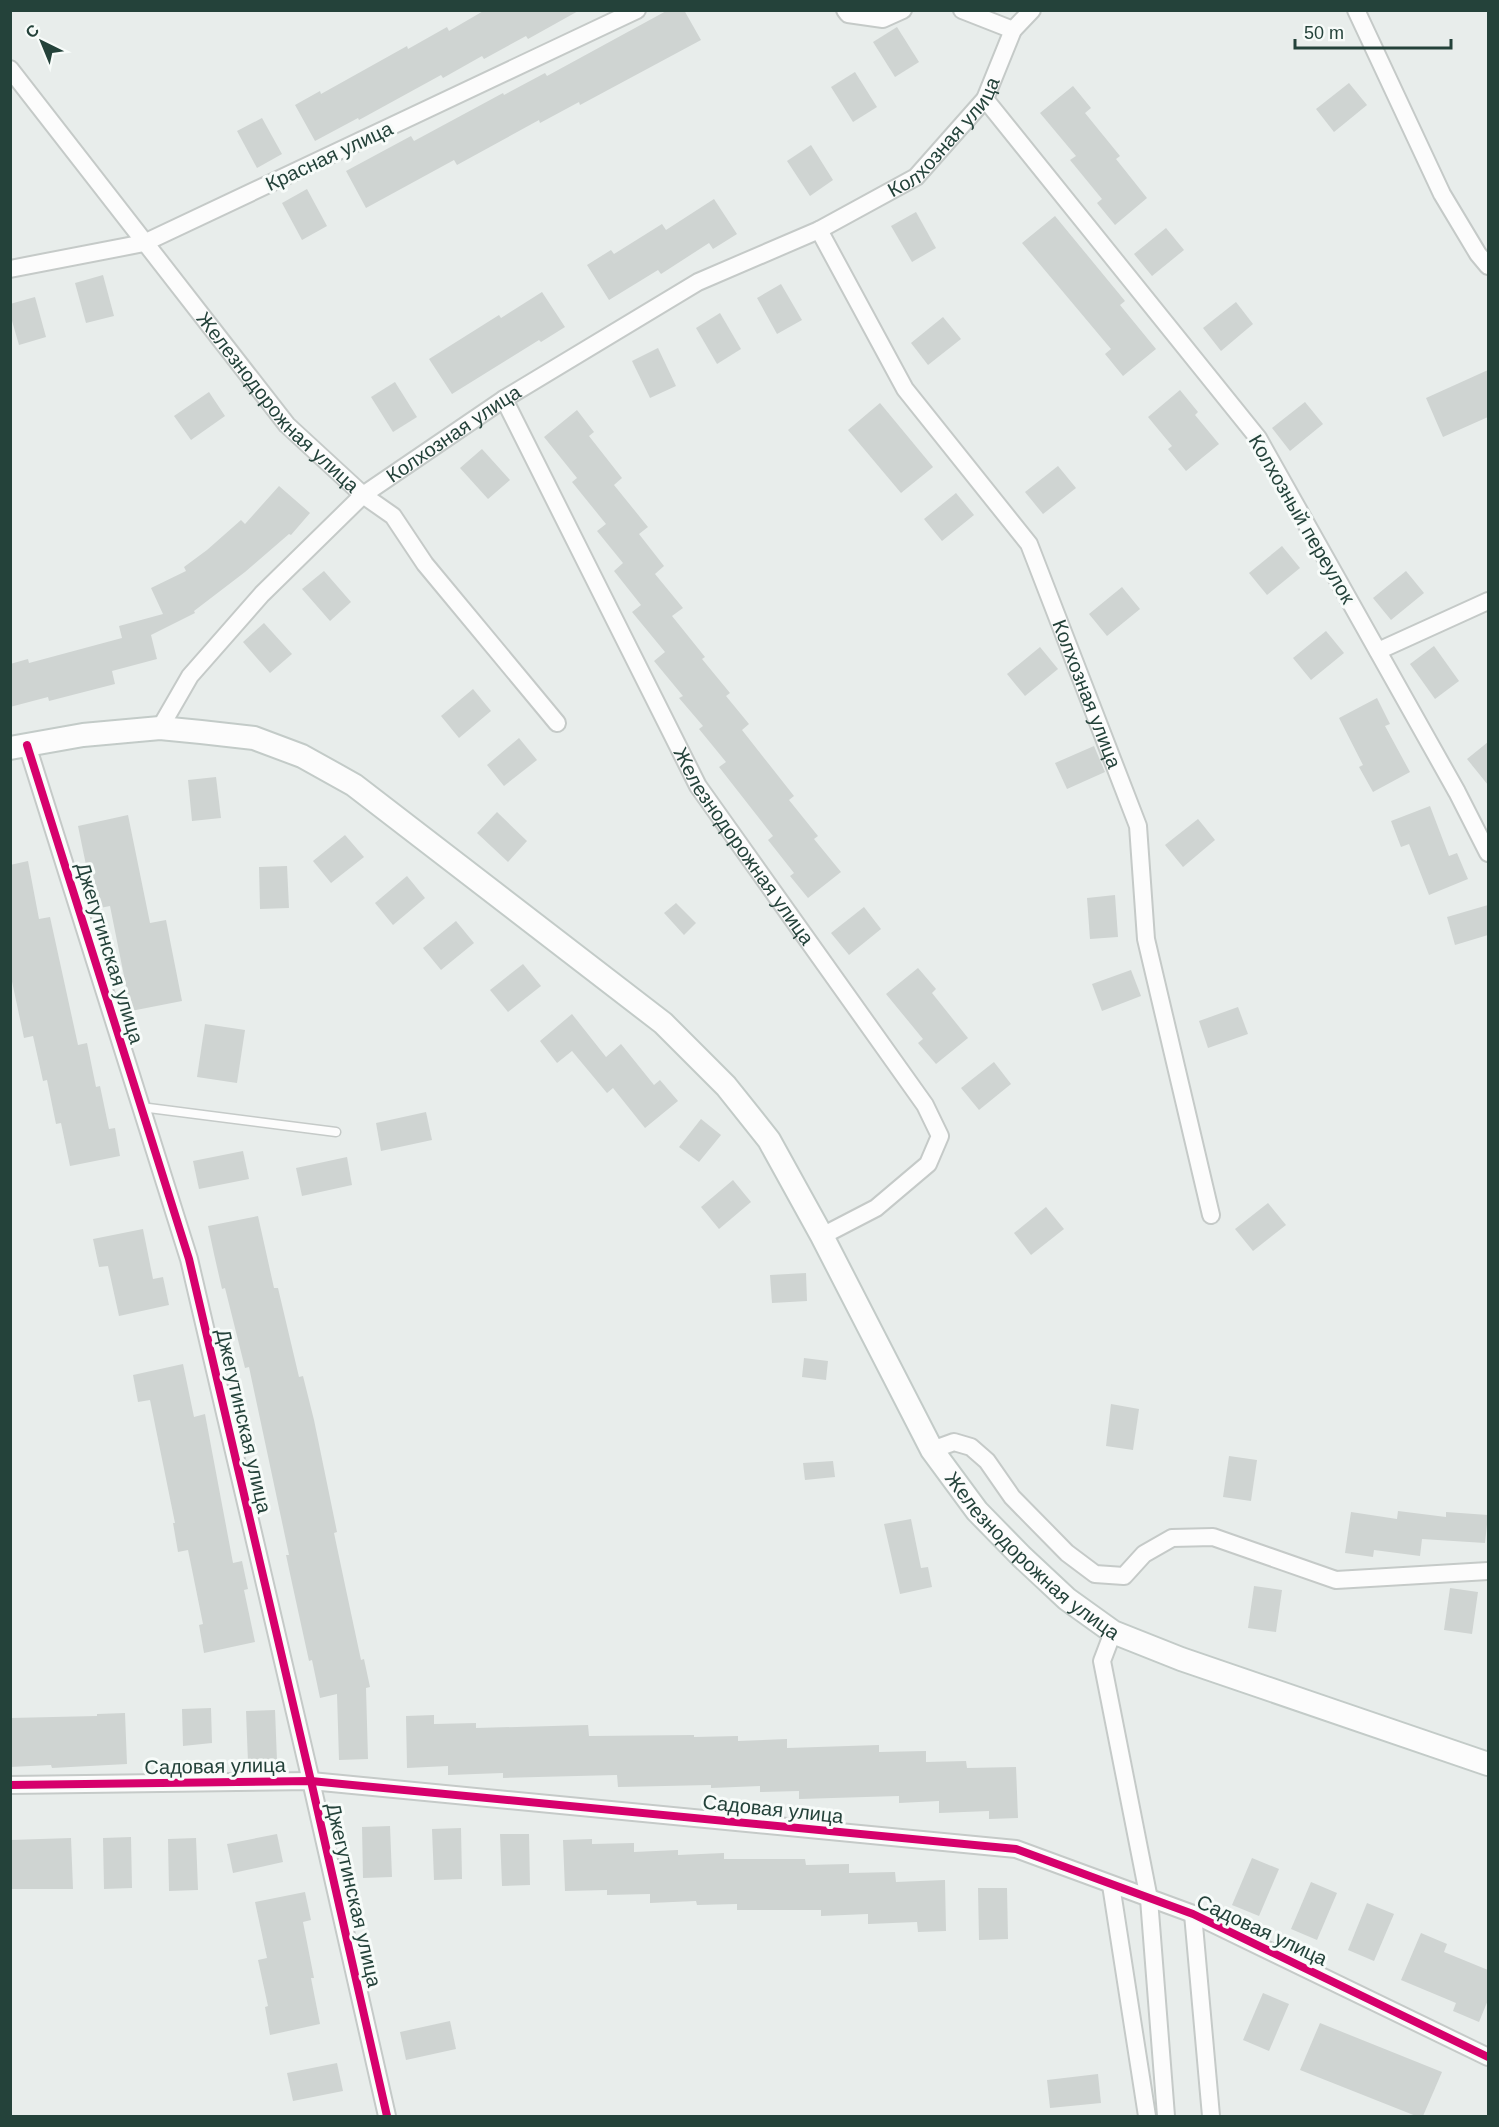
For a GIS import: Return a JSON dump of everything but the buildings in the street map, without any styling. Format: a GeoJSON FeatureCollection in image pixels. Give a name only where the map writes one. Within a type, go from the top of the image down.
{"type":"FeatureCollection","features":[{"type":"Feature","properties":{"kind":"main road","name":"Железнодорожная улица"},"geometry":{"type":"LineString","coordinates":[[160,728],[254,738],[302,756],[354,785],[663,1023],[726,1086],[769,1140],[822,1236],[932,1450],[977,1511],[1066,1599],[1113,1632]]}},
{"type":"Feature","properties":{"kind":"main road"},"geometry":{"type":"LineString","coordinates":[[19,746],[84,735],[160,728]]}},
{"type":"Feature","properties":{"kind":"main road"},"geometry":{"type":"LineString","coordinates":[[1113,1632],[1181,1659],[1488,1764]]}},
{"type":"Feature","properties":{"kind":"street","name":"Красная улица"},"geometry":{"type":"LineString","coordinates":[[10,269],[144,243],[638,10]]}},
{"type":"Feature","properties":{"kind":"street"},"geometry":{"type":"LineString","coordinates":[[845,10],[848,14],[883,19],[903,10]]}},
{"type":"Feature","properties":{"kind":"street"},"geometry":{"type":"LineString","coordinates":[[962,10],[1013,30]]}},
{"type":"Feature","properties":{"kind":"street","name":"Колхозная улица"},"geometry":{"type":"LineString","coordinates":[[160,728],[190,676],[262,594],[363,495],[504,399],[698,282],[819,230],[916,177],[985,99],[1013,30],[1032,10]]}},
{"type":"Feature","properties":{"kind":"street"},"geometry":{"type":"LineString","coordinates":[[1356,10],[1442,194],[1478,254],[1488,266]]}},
{"type":"Feature","properties":{"kind":"street","name":"Железнодорожная улица"},"geometry":{"type":"LineString","coordinates":[[10,69],[287,425],[363,495],[393,516],[424,564],[557,723]]}},
{"type":"Feature","properties":{"kind":"street","name":"Колхозный переулок"},"geometry":{"type":"LineString","coordinates":[[985,99],[1258,438],[1457,792],[1488,853]]}},
{"type":"Feature","properties":{"kind":"street","name":"Колхозная улица"},"geometry":{"type":"LineString","coordinates":[[819,230],[905,389],[1029,544],[1138,826],[1146,939],[1211,1215]]}},
{"type":"Feature","properties":{"kind":"street","name":"Железнодорожная улица"},"geometry":{"type":"LineString","coordinates":[[504,399],[698,786],[925,1105],[940,1136],[928,1164],[885,1201],[822,1236]]}},
{"type":"Feature","properties":{"kind":"street"},"geometry":{"type":"LineString","coordinates":[[1378,651],[1488,602]]}},
{"type":"Feature","properties":{"kind":"street","name":"Джегутинская улица"},"geometry":{"type":"LineString","coordinates":[[19,746],[141,1107],[189,1259],[387,2116]]}},
{"type":"Feature","properties":{"kind":"street"},"geometry":{"type":"LineString","coordinates":[[932,1450],[954,1442],[971,1447],[987,1461],[1012,1497],[1066,1553],[1095,1574],[1124,1575],[1144,1554],[1172,1538],[1213,1537],[1336,1580],[1488,1571]]}},
{"type":"Feature","properties":{"kind":"street","name":"Железнодорожная улица"},"geometry":{"type":"LineString","coordinates":[[1113,1632],[1102,1661],[1149,1899],[1166,2116]]}},
{"type":"Feature","properties":{"kind":"street","name":"Садовая улица"},"geometry":{"type":"LineString","coordinates":[[10,1785],[311,1781],[1016,1849],[1193,1914],[1488,2057]]}},
{"type":"Feature","properties":{"kind":"street"},"geometry":{"type":"LineString","coordinates":[[1111,1885],[1147,2116]]}},
{"type":"Feature","properties":{"kind":"street"},"geometry":{"type":"LineString","coordinates":[[1193,1914],[1211,2116]]}},
{"type":"Feature","properties":{"kind":"lane"},"geometry":{"type":"LineString","coordinates":[[141,1107],[336,1132]]}},
{"type":"Feature","properties":{"kind":"cycle path"},"geometry":{"type":"LineString","coordinates":[[27,745],[189,1259],[387,2116]]}},
{"type":"Feature","properties":{"kind":"cycle path"},"geometry":{"type":"LineString","coordinates":[[10,1785],[311,1781],[1016,1849],[1193,1914],[1488,2057]]}}]}
